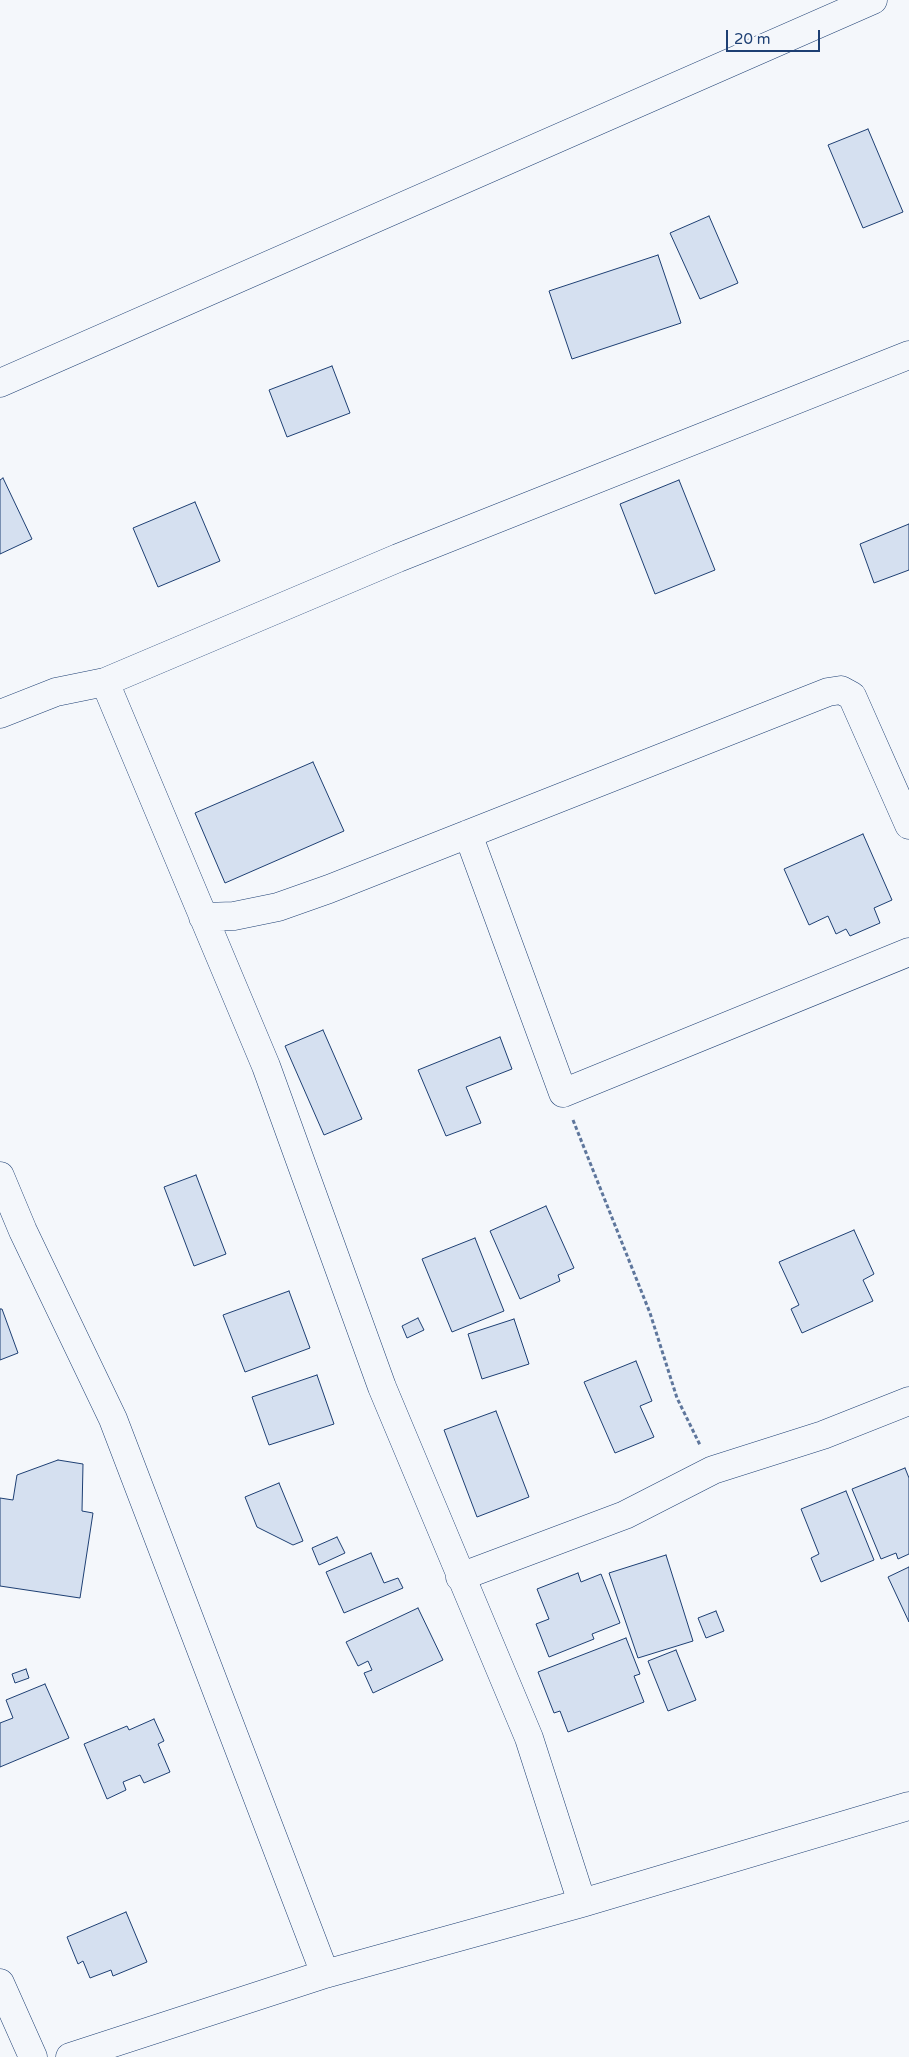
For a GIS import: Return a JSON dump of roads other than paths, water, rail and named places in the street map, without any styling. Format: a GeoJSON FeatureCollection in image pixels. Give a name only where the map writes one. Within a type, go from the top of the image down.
{"type":"FeatureCollection","features":[{"type":"Feature","properties":{"kind":"street"},"geometry":{"type":"LineString","coordinates":[[0,383],[873,0]]}},
{"type":"Feature","properties":{"kind":"street"},"geometry":{"type":"LineString","coordinates":[[0,714],[56,692],[104,682],[398,558],[909,354]]}},
{"type":"Feature","properties":{"kind":"street"},"geometry":{"type":"LineString","coordinates":[[104,682],[266,1066],[382,1387],[529,1738],[582,1903]]}},
{"type":"Feature","properties":{"kind":"street"},"geometry":{"type":"LineString","coordinates":[[202,918],[234,916],[278,907],[828,692],[841,690],[852,696],[909,825]]}},
{"type":"Feature","properties":{"kind":"street"},"geometry":{"type":"LineString","coordinates":[[468,834],[563,1093],[909,952]]}},
{"type":"Feature","properties":{"kind":"street"},"geometry":{"type":"LineString","coordinates":[[0,1176],[23,1231],[113,1420],[325,1974]]}},
{"type":"Feature","properties":{"kind":"street"},"geometry":{"type":"LineString","coordinates":[[460,1576],[625,1515],[713,1470],[823,1434],[909,1401]]}},
{"type":"Feature","properties":{"kind":"street"},"geometry":{"type":"LineString","coordinates":[[70,2057],[325,1974],[582,1903],[909,1806]]}},
{"type":"Feature","properties":{"kind":"street"},"geometry":{"type":"LineString","coordinates":[[0,1983],[33,2057]]}}]}
